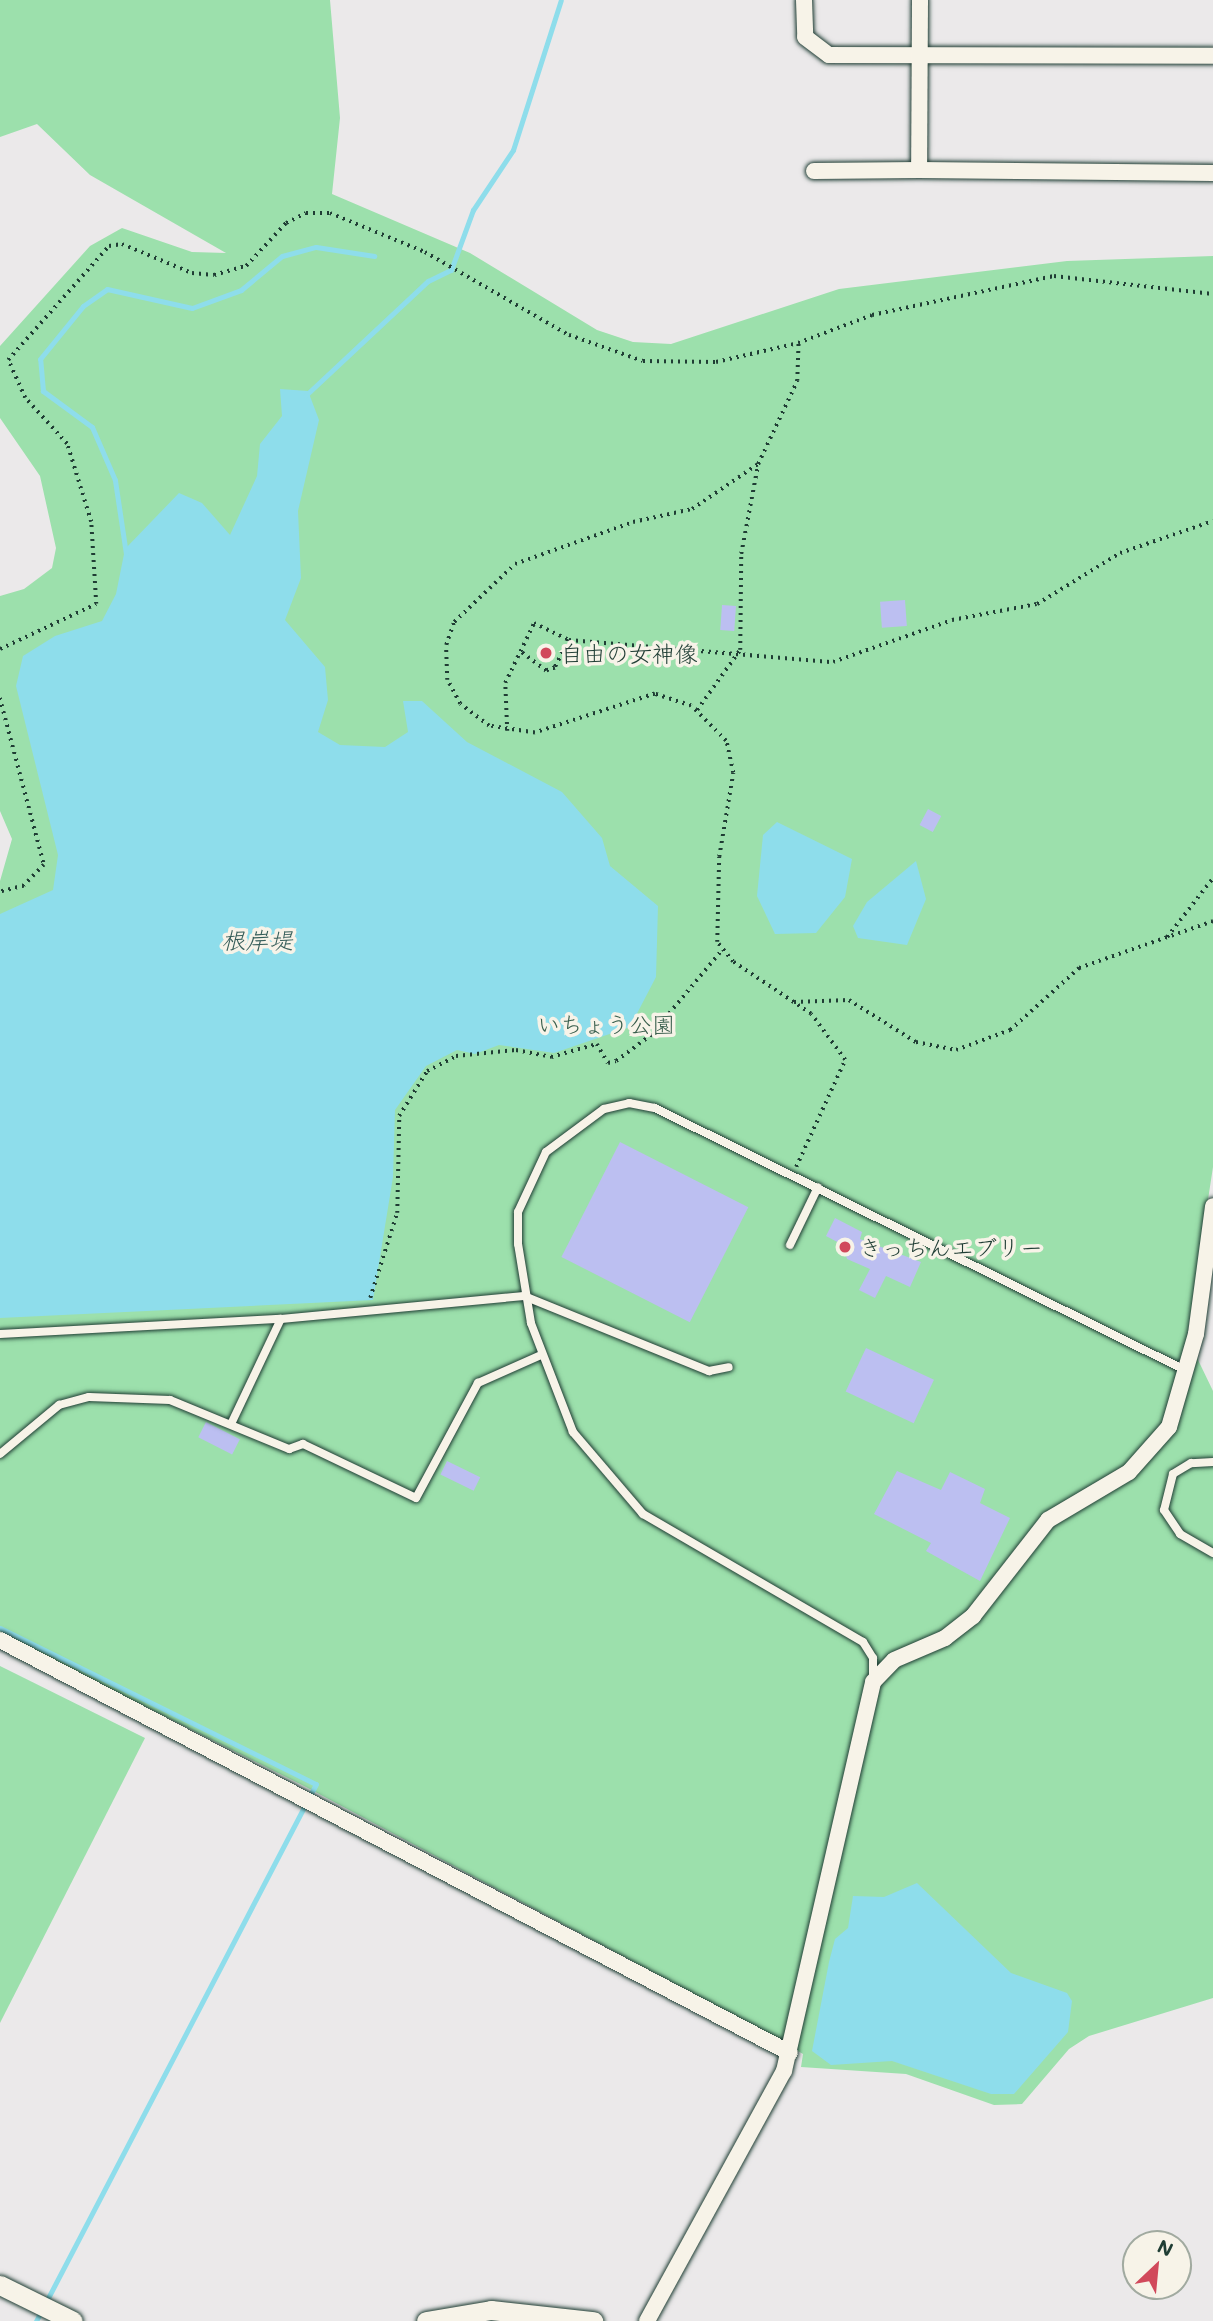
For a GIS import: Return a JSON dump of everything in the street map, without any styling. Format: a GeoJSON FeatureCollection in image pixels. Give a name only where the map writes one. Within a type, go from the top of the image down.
{"type":"FeatureCollection","features":[{"type":"Feature","properties":{"kind":"street"},"geometry":{"type":"LineString","coordinates":[[804,0],[805,37],[829,55],[1213,56]]}},
{"type":"Feature","properties":{"kind":"street"},"geometry":{"type":"LineString","coordinates":[[919,170],[920,0]]}},
{"type":"Feature","properties":{"kind":"street"},"geometry":{"type":"LineString","coordinates":[[814,172],[919,170],[1213,173]]}},
{"type":"Feature","properties":{"kind":"street"},"geometry":{"type":"LineString","coordinates":[[647,2321],[790,2053],[873,1682],[894,1660],[945,1637],[973,1616],[1066,1505],[1129,1472],[1151,1451],[1180,1406],[1188,1372],[1213,1206]]}},
{"type":"Feature","properties":{"kind":"street"},"geometry":{"type":"LineString","coordinates":[[0,1640],[790,2053]]}},
{"type":"Feature","properties":{"kind":"street"},"geometry":{"type":"LineString","coordinates":[[0,2284],[73,2321]]}},
{"type":"Feature","properties":{"kind":"street"},"geometry":{"type":"LineString","coordinates":[[426,2321],[491,2309],[593,2321]]}},
{"type":"Feature","properties":{"kind":"lane"},"geometry":{"type":"LineString","coordinates":[[873,1682],[873,1658],[863,1642],[643,1514],[573,1432],[541,1354],[524,1296],[518,1212],[531,1175],[547,1152],[604,1109],[629,1103],[655,1108],[1188,1372]]}},
{"type":"Feature","properties":{"kind":"lane"},"geometry":{"type":"LineString","coordinates":[[790,1245],[818,1187]]}},
{"type":"Feature","properties":{"kind":"lane"},"geometry":{"type":"LineString","coordinates":[[0,1334],[281,1319],[524,1296],[709,1371],[729,1367]]}},
{"type":"Feature","properties":{"kind":"lane"},"geometry":{"type":"LineString","coordinates":[[232,1422],[281,1319]]}},
{"type":"Feature","properties":{"kind":"lane"},"geometry":{"type":"LineString","coordinates":[[0,1454],[58,1405],[89,1397],[170,1400],[232,1422],[289,1449],[303,1444],[416,1499],[446,1436],[478,1383],[541,1354]]}},
{"type":"Feature","properties":{"kind":"lane"},"geometry":{"type":"LineString","coordinates":[[1213,1462],[1191,1463],[1173,1474],[1164,1510],[1180,1534],[1213,1553]]}},
{"type":"Feature","properties":{"kind":"path"},"geometry":{"type":"LineString","coordinates":[[0,649],[96,604],[91,522],[67,444],[25,398],[8,360],[109,246],[122,244],[192,273],[214,275],[246,266],[286,223],[306,213],[330,213],[425,252],[577,339],[643,361],[716,362],[798,343],[872,316],[1054,276],[1213,294]]}},
{"type":"Feature","properties":{"kind":"path"},"geometry":{"type":"LineString","coordinates":[[697,710],[740,650],[741,554],[758,464],[797,381],[798,343]]}},
{"type":"Feature","properties":{"kind":"path"},"geometry":{"type":"LineString","coordinates":[[758,464],[692,509],[634,522],[514,565],[469,602],[446,645],[447,680],[470,715],[507,731],[555,728],[638,695],[655,694],[697,710],[732,754],[719,857],[716,928],[721,951],[827,1028],[845,1060],[792,1175]]}},
{"type":"Feature","properties":{"kind":"path"},"geometry":{"type":"LineString","coordinates":[[507,731],[505,684],[534,623],[569,640],[740,650],[833,662],[952,620],[1037,604],[1120,553],[1213,521]]}},
{"type":"Feature","properties":{"kind":"path"},"geometry":{"type":"LineString","coordinates":[[521,652],[546,671],[555,668],[569,640]]}},
{"type":"Feature","properties":{"kind":"path"},"geometry":{"type":"LineString","coordinates":[[0,698],[44,865],[24,886],[0,891]]}},
{"type":"Feature","properties":{"kind":"path"},"geometry":{"type":"LineString","coordinates":[[1167,937],[1213,878]]}},
{"type":"Feature","properties":{"kind":"path"},"geometry":{"type":"LineString","coordinates":[[794,1002],[849,1000],[916,1042],[956,1050],[1010,1030],[1079,968],[1213,921]]}},
{"type":"Feature","properties":{"kind":"path"},"geometry":{"type":"LineString","coordinates":[[363,1304],[377,1291],[397,1213],[399,1116],[427,1071],[456,1056],[516,1050],[551,1057],[597,1044],[608,1063],[616,1061],[651,1035],[721,951]]}},
{"type":"Feature","properties":{"kind":"green space","name":"いちょう公園"},"geometry":{"type":"Polygon","coordinates":[[[0,0],[330,0],[340,118],[332,194],[470,253],[597,330],[633,342],[671,344],[839,289],[1067,261],[1213,256],[1213,1167],[1187,1337],[1213,1391],[1213,1998],[1089,2036],[1069,2049],[1022,2104],[994,2105],[906,2074],[801,2067],[803,2054],[765,2032],[306,1787],[0,1634],[0,881],[12,839],[0,811],[0,596],[24,589],[52,568],[56,548],[40,476],[0,418],[0,346],[90,246],[122,228],[192,252],[226,253],[90,175],[37,124],[0,137],[0,0]]]}},
{"type":"Feature","properties":{"kind":"green space"},"geometry":{"type":"Polygon","coordinates":[[[0,1666],[145,1738],[0,2023],[0,1666]]]}},
{"type":"Feature","properties":{"kind":"water","name":"根岸堤"},"geometry":{"type":"Polygon","coordinates":[[[280,389],[308,391],[319,420],[298,511],[301,578],[285,620],[325,667],[328,700],[318,732],[340,745],[385,747],[408,732],[403,701],[422,701],[467,742],[562,792],[602,838],[610,866],[658,906],[656,977],[630,1027],[554,1053],[499,1045],[475,1054],[457,1050],[426,1066],[395,1110],[393,1177],[373,1300],[0,1318],[0,914],[53,890],[58,855],[16,686],[23,656],[55,636],[102,621],[116,594],[125,549],[179,493],[202,503],[230,535],[257,476],[260,444],[282,416],[280,389]]]}},
{"type":"Feature","properties":{"kind":"water"},"geometry":{"type":"Polygon","coordinates":[[[777,822],[852,859],[845,897],[816,933],[775,934],[757,896],[763,835],[777,822]]]}},
{"type":"Feature","properties":{"kind":"water"},"geometry":{"type":"Polygon","coordinates":[[[916,861],[926,899],[907,945],[858,938],[853,926],[867,902],[916,861]]]}},
{"type":"Feature","properties":{"kind":"water"},"geometry":{"type":"Polygon","coordinates":[[[917,1883],[1011,1973],[1067,1993],[1072,2001],[1068,2032],[1014,2094],[991,2094],[892,2061],[831,2065],[812,2051],[835,1939],[848,1928],[853,1896],[884,1897],[917,1883]]]}},
{"type":"Feature","properties":{"kind":"building"},"geometry":{"type":"Polygon","coordinates":[[[905,600],[907,626],[882,628],[880,602],[905,600]]]}},
{"type":"Feature","properties":{"kind":"building"},"geometry":{"type":"Polygon","coordinates":[[[722,605],[736,606],[734,631],[720,630],[722,605]]]}},
{"type":"Feature","properties":{"kind":"building"},"geometry":{"type":"Polygon","coordinates":[[[928,809],[941,816],[933,832],[920,825],[928,809]]]}},
{"type":"Feature","properties":{"kind":"building"},"geometry":{"type":"Polygon","coordinates":[[[620,1142],[748,1207],[690,1322],[561,1257],[620,1142]]]}},
{"type":"Feature","properties":{"kind":"building"},"geometry":{"type":"Polygon","coordinates":[[[835,1218],[862,1232],[860,1239],[921,1262],[910,1287],[886,1276],[875,1298],[859,1290],[870,1269],[847,1259],[843,1245],[826,1236],[835,1218]]]}},
{"type":"Feature","properties":{"kind":"building"},"geometry":{"type":"Polygon","coordinates":[[[866,1348],[934,1380],[914,1423],[846,1392],[866,1348]]]}},
{"type":"Feature","properties":{"kind":"building"},"geometry":{"type":"Polygon","coordinates":[[[206,1422],[240,1439],[232,1454],[198,1437],[206,1422]]]}},
{"type":"Feature","properties":{"kind":"building"},"geometry":{"type":"Polygon","coordinates":[[[447,1461],[480,1477],[474,1491],[440,1474],[447,1461]]]}},
{"type":"Feature","properties":{"kind":"building"},"geometry":{"type":"Polygon","coordinates":[[[897,1471],[941,1490],[950,1472],[985,1489],[980,1503],[1010,1518],[980,1581],[926,1551],[931,1543],[874,1514],[897,1471]]]}},
{"type":"Feature","properties":{"kind":"waterway"},"geometry":{"type":"LineString","coordinates":[[306,395],[428,281],[451,270],[473,210],[513,150],[561,0]]}},
{"type":"Feature","properties":{"kind":"waterway"},"geometry":{"type":"LineString","coordinates":[[126,554],[115,480],[92,427],[43,391],[40,359],[83,306],[107,289],[192,308],[241,290],[282,256],[316,247],[374,256]]}},
{"type":"Feature","properties":{"kind":"waterway"},"geometry":{"type":"LineString","coordinates":[[0,1628],[316,1784],[36,2321]]}},
{"type":"Feature","properties":{"kind":"place","name":"自由の女神像"},"geometry":{"type":"Point","coordinates":[546,653]}},
{"type":"Feature","properties":{"kind":"place","name":"きっちんエブリー"},"geometry":{"type":"Point","coordinates":[845,1247]}}]}
